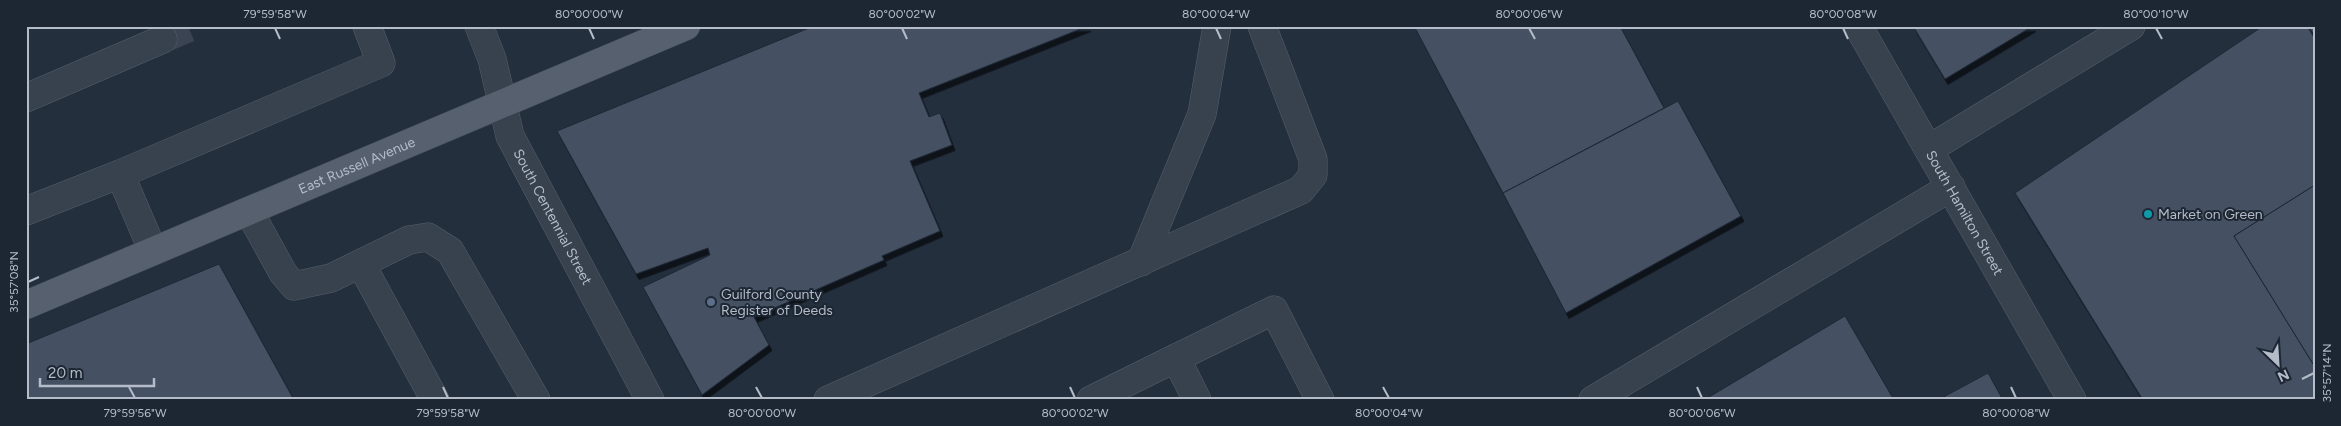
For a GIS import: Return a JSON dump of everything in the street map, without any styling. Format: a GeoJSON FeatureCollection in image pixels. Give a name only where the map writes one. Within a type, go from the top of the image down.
{"type":"FeatureCollection","features":[{"type":"Feature","properties":{"kind":"main road","name":"East Russell Avenue"},"geometry":{"type":"LineString","coordinates":[[26,305],[686,26]]}},
{"type":"Feature","properties":{"kind":"street"},"geometry":{"type":"LineString","coordinates":[[26,211],[120,174],[381,63],[366,26]]}},
{"type":"Feature","properties":{"kind":"street","name":"South Centennial Street"},"geometry":{"type":"LineString","coordinates":[[478,26],[492,59],[510,136],[650,400]]}},
{"type":"Feature","properties":{"kind":"street"},"geometry":{"type":"LineString","coordinates":[[1141,262],[1202,114],[1217,26]]}},
{"type":"Feature","properties":{"kind":"street"},"geometry":{"type":"LineString","coordinates":[[828,400],[1301,190],[1313,175],[1313,160],[1262,26]]}},
{"type":"Feature","properties":{"kind":"street","name":"South Hamilton Street"},"geometry":{"type":"LineString","coordinates":[[1858,26],[2072,400]]}},
{"type":"Feature","properties":{"kind":"street"},"geometry":{"type":"LineString","coordinates":[[1929,149],[2130,26]]}},
{"type":"Feature","properties":{"kind":"street"},"geometry":{"type":"LineString","coordinates":[[26,98],[163,39]]}},
{"type":"Feature","properties":{"kind":"street"},"geometry":{"type":"LineString","coordinates":[[120,174],[154,251]]}},
{"type":"Feature","properties":{"kind":"street"},"geometry":{"type":"LineString","coordinates":[[1593,400],[1951,187]]}},
{"type":"Feature","properties":{"kind":"street"},"geometry":{"type":"LineString","coordinates":[[249,211],[283,273],[294,286],[331,278],[409,240],[428,237],[450,251],[536,400]]}},
{"type":"Feature","properties":{"kind":"street"},"geometry":{"type":"LineString","coordinates":[[361,264],[435,400]]}},
{"type":"Feature","properties":{"kind":"street"},"geometry":{"type":"LineString","coordinates":[[1091,400],[1274,310],[1320,400]]}},
{"type":"Feature","properties":{"kind":"street"},"geometry":{"type":"LineString","coordinates":[[1176,358],[1197,400]]}},
{"type":"Feature","properties":{"kind":"building"},"geometry":{"type":"Polygon","coordinates":[[[814,26],[1088,26],[919,93],[929,117],[940,113],[952,145],[910,161],[940,231],[882,256],[884,260],[754,317],[769,345],[702,395],[643,287],[710,255],[708,248],[636,274],[557,131],[814,26]]]}},
{"type":"Feature","properties":{"kind":"building"},"geometry":{"type":"Polygon","coordinates":[[[1414,26],[1620,26],[1664,108],[1503,193],[1414,26]]]}},
{"type":"Feature","properties":{"kind":"building"},"geometry":{"type":"Polygon","coordinates":[[[1913,26],[2033,26],[1945,79],[1913,26]]]}},
{"type":"Feature","properties":{"kind":"building","name":"Market on Green"},"geometry":{"type":"Polygon","coordinates":[[[2263,26],[2307,26],[2315,39],[2315,185],[2234,236],[2315,367],[2315,400],[2143,400],[2015,193],[2263,26]]]}},
{"type":"Feature","properties":{"kind":"building"},"geometry":{"type":"Polygon","coordinates":[[[2308,26],[2315,26],[2315,36],[2308,26]]]}},
{"type":"Feature","properties":{"kind":"building"},"geometry":{"type":"Polygon","coordinates":[[[1678,101],[1741,216],[1566,313],[1503,193],[1678,101]]]}},
{"type":"Feature","properties":{"kind":"building"},"geometry":{"type":"Polygon","coordinates":[[[2315,185],[2315,367],[2234,236],[2315,185]]]}},
{"type":"Feature","properties":{"kind":"building"},"geometry":{"type":"Polygon","coordinates":[[[219,264],[294,400],[26,400],[26,344],[219,264]]]}},
{"type":"Feature","properties":{"kind":"building"},"geometry":{"type":"Polygon","coordinates":[[[1845,316],[1894,400],[1704,400],[1845,316]]]}},
{"type":"Feature","properties":{"kind":"building"},"geometry":{"type":"Polygon","coordinates":[[[1988,373],[2003,400],[1938,400],[1988,373]]]}},
{"type":"Feature","properties":{"kind":"tunnel"},"geometry":{"type":"LineString","coordinates":[[163,39],[194,26]]}},
{"type":"Feature","properties":{"kind":"place","name":"Market on Green"},"geometry":{"type":"Point","coordinates":[2148,214]}},
{"type":"Feature","properties":{"kind":"place","name":"Guilford County Register of Deeds"},"geometry":{"type":"Point","coordinates":[711,302]}}]}
